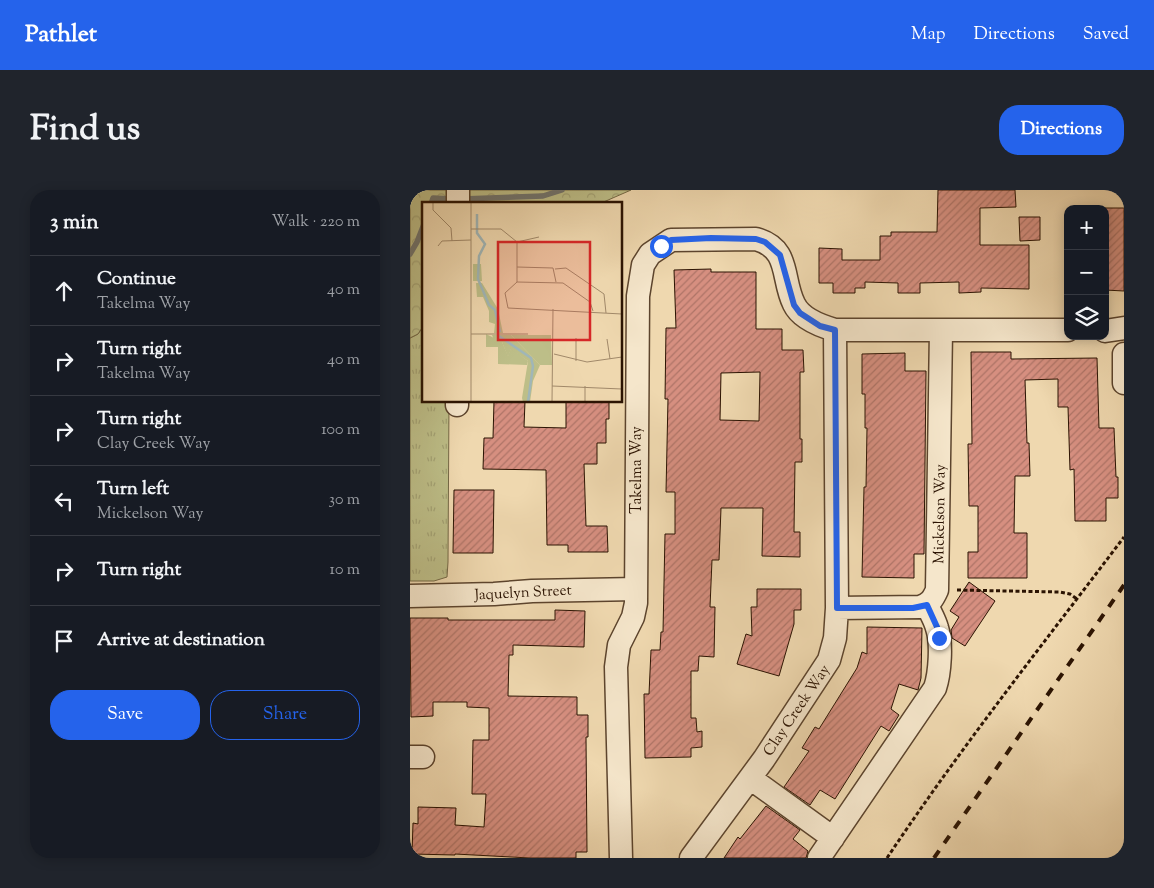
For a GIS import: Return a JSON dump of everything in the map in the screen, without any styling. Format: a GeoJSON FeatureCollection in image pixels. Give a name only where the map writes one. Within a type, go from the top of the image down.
{"type":"FeatureCollection","features":[{"type":"Feature","properties":{"kind":"street","name":"Takelma Way"},"geometry":{"type":"LineString","coordinates":[[620,858],[616,667],[619,645],[633,618],[636,603],[638,296],[643,265],[650,254],[671,240],[756,239],[765,242],[780,255],[794,305],[800,313],[820,326],[835,330],[1064,330]]}},
{"type":"Feature","properties":{"kind":"street"},"geometry":{"type":"LineString","coordinates":[[1109,330],[1124,328]]}},
{"type":"Feature","properties":{"kind":"street","name":"Clay Creek Way"},"geometry":{"type":"LineString","coordinates":[[691,858],[750,778],[829,660],[835,638],[837,608],[835,330]]}},
{"type":"Feature","properties":{"kind":"street","name":"Mickelson Way"},"geometry":{"type":"LineString","coordinates":[[932,598],[941,330]]}},
{"type":"Feature","properties":{"kind":"street"},"geometry":{"type":"LineString","coordinates":[[1124,354],[1124,383]]}},
{"type":"Feature","properties":{"kind":"street","name":"Jaquelyn Street"},"geometry":{"type":"LineString","coordinates":[[410,596],[636,589]]}},
{"type":"Feature","properties":{"kind":"street"},"geometry":{"type":"LineString","coordinates":[[819,858],[934,688],[938,679],[939,638],[932,598],[913,608],[837,608]]}},
{"type":"Feature","properties":{"kind":"street"},"geometry":{"type":"LineString","coordinates":[[750,778],[833,838]]}},
{"type":"Feature","properties":{"kind":"path"},"geometry":{"type":"LineString","coordinates":[[887,858],[960,751],[1124,537]]}},
{"type":"Feature","properties":{"kind":"path"},"geometry":{"type":"LineString","coordinates":[[932,598],[1060,592],[1070,594],[1077,599]]}},
{"type":"Feature","properties":{"kind":"green space"},"geometry":{"type":"Polygon","coordinates":[[[410,190],[450,190],[450,202],[422,202],[422,328],[418,334],[410,338],[410,190]]]}},
{"type":"Feature","properties":{"kind":"green space"},"geometry":{"type":"Polygon","coordinates":[[[464,190],[631,190],[604,202],[464,202],[464,190]]]}},
{"type":"Feature","properties":{"kind":"green space"},"geometry":{"type":"Polygon","coordinates":[[[422,328],[422,402],[449,402],[447,577],[434,581],[410,581],[410,338],[418,334],[422,328]]]}},
{"type":"Feature","properties":{"kind":"building"},"geometry":{"type":"Polygon","coordinates":[[[938,190],[1015,190],[1016,207],[980,208],[980,245],[1029,245],[1029,289],[981,288],[981,292],[959,293],[959,282],[920,283],[920,293],[898,293],[898,283],[865,282],[865,288],[855,288],[855,293],[833,293],[833,283],[819,283],[819,248],[842,249],[842,260],[880,260],[880,236],[891,236],[891,232],[937,232],[938,190]]]}},
{"type":"Feature","properties":{"kind":"building"},"geometry":{"type":"Polygon","coordinates":[[[1109,208],[1124,208],[1124,291],[1109,290],[1109,208]]]}},
{"type":"Feature","properties":{"kind":"building"},"geometry":{"type":"Polygon","coordinates":[[[1019,217],[1040,217],[1040,240],[1020,241],[1019,217]]]}},
{"type":"Feature","properties":{"kind":"building"},"geometry":{"type":"Polygon","coordinates":[[[711,269],[711,272],[756,272],[756,329],[782,329],[782,350],[803,350],[804,372],[800,372],[802,462],[795,462],[794,532],[800,532],[800,557],[762,556],[763,508],[721,508],[719,560],[712,560],[710,607],[715,607],[714,657],[699,656],[698,671],[691,671],[691,718],[696,718],[697,732],[702,731],[702,747],[691,748],[691,757],[645,758],[644,694],[649,694],[651,650],[660,650],[661,632],[663,632],[665,534],[675,534],[675,492],[666,492],[668,399],[665,399],[666,328],[676,328],[674,270],[711,269]],[[760,372],[721,373],[720,420],[759,421],[760,372]]]}},
{"type":"Feature","properties":{"kind":"building"},"geometry":{"type":"Polygon","coordinates":[[[971,352],[1011,352],[1011,359],[1097,358],[1099,428],[1114,428],[1118,498],[1106,498],[1106,521],[1075,521],[1074,469],[1070,470],[1068,407],[1058,407],[1058,379],[1025,380],[1030,476],[1015,476],[1014,533],[1027,533],[1027,578],[968,578],[968,552],[978,552],[978,506],[969,506],[968,444],[972,444],[971,352]]]}},
{"type":"Feature","properties":{"kind":"building"},"geometry":{"type":"Polygon","coordinates":[[[905,353],[905,371],[926,371],[924,554],[914,554],[914,578],[862,577],[867,428],[865,428],[865,394],[862,394],[862,354],[905,353]]]}},
{"type":"Feature","properties":{"kind":"building"},"geometry":{"type":"Polygon","coordinates":[[[494,402],[525,402],[524,427],[566,428],[566,402],[609,402],[609,419],[606,419],[606,443],[597,443],[597,464],[584,464],[586,526],[607,526],[608,552],[568,552],[568,545],[547,545],[546,470],[483,469],[484,438],[493,438],[494,402]]]}},
{"type":"Feature","properties":{"kind":"building"},"geometry":{"type":"Polygon","coordinates":[[[454,490],[494,490],[493,553],[453,553],[454,490]]]}},
{"type":"Feature","properties":{"kind":"building"},"geometry":{"type":"Polygon","coordinates":[[[969,582],[995,601],[965,646],[952,638],[951,630],[959,617],[950,611],[969,582]]]}},
{"type":"Feature","properties":{"kind":"building"},"geometry":{"type":"Polygon","coordinates":[[[757,589],[801,589],[801,610],[794,610],[794,624],[779,676],[737,664],[746,634],[752,636],[751,607],[757,607],[757,589]]]}},
{"type":"Feature","properties":{"kind":"building"},"geometry":{"type":"Polygon","coordinates":[[[555,610],[585,611],[584,647],[513,645],[513,655],[509,655],[508,696],[577,697],[577,715],[588,715],[588,737],[586,737],[587,852],[576,852],[576,858],[412,854],[413,823],[418,824],[418,807],[456,808],[455,825],[484,827],[486,794],[472,794],[473,740],[489,740],[489,708],[467,707],[467,702],[433,702],[433,716],[411,717],[410,618],[555,620],[555,610]]]}},
{"type":"Feature","properties":{"kind":"building"},"geometry":{"type":"Polygon","coordinates":[[[867,627],[922,628],[921,678],[918,690],[899,684],[891,709],[899,715],[889,731],[881,726],[835,799],[820,790],[810,805],[784,787],[809,751],[802,748],[815,727],[819,729],[857,668],[862,652],[867,654],[867,627]]]}},
{"type":"Feature","properties":{"kind":"building"},"geometry":{"type":"Polygon","coordinates":[[[766,806],[800,830],[793,839],[808,851],[806,858],[724,858],[738,837],[740,839],[766,806]]]}},
{"type":"Feature","properties":{"kind":"waterway"},"geometry":{"type":"LineString","coordinates":[[462,199],[543,196],[562,190]]}},
{"type":"Feature","properties":{"kind":"waterway"},"geometry":{"type":"LineString","coordinates":[[432,202],[433,198],[453,199]]}},
{"type":"Feature","properties":{"kind":"waterway"},"geometry":{"type":"LineString","coordinates":[[410,254],[422,229]]}},
{"type":"Feature","properties":{"kind":"railway"},"geometry":{"type":"LineString","coordinates":[[934,858],[1124,585]]}},
{"type":"Feature","properties":{"kind":"route"},"geometry":{"type":"LineString","coordinates":[[661,246],[671,240],[711,238],[756,239],[765,242],[780,255],[794,305],[800,313],[820,326],[835,330],[837,608],[913,608],[927,605],[937,627],[939,638]]}}]}
